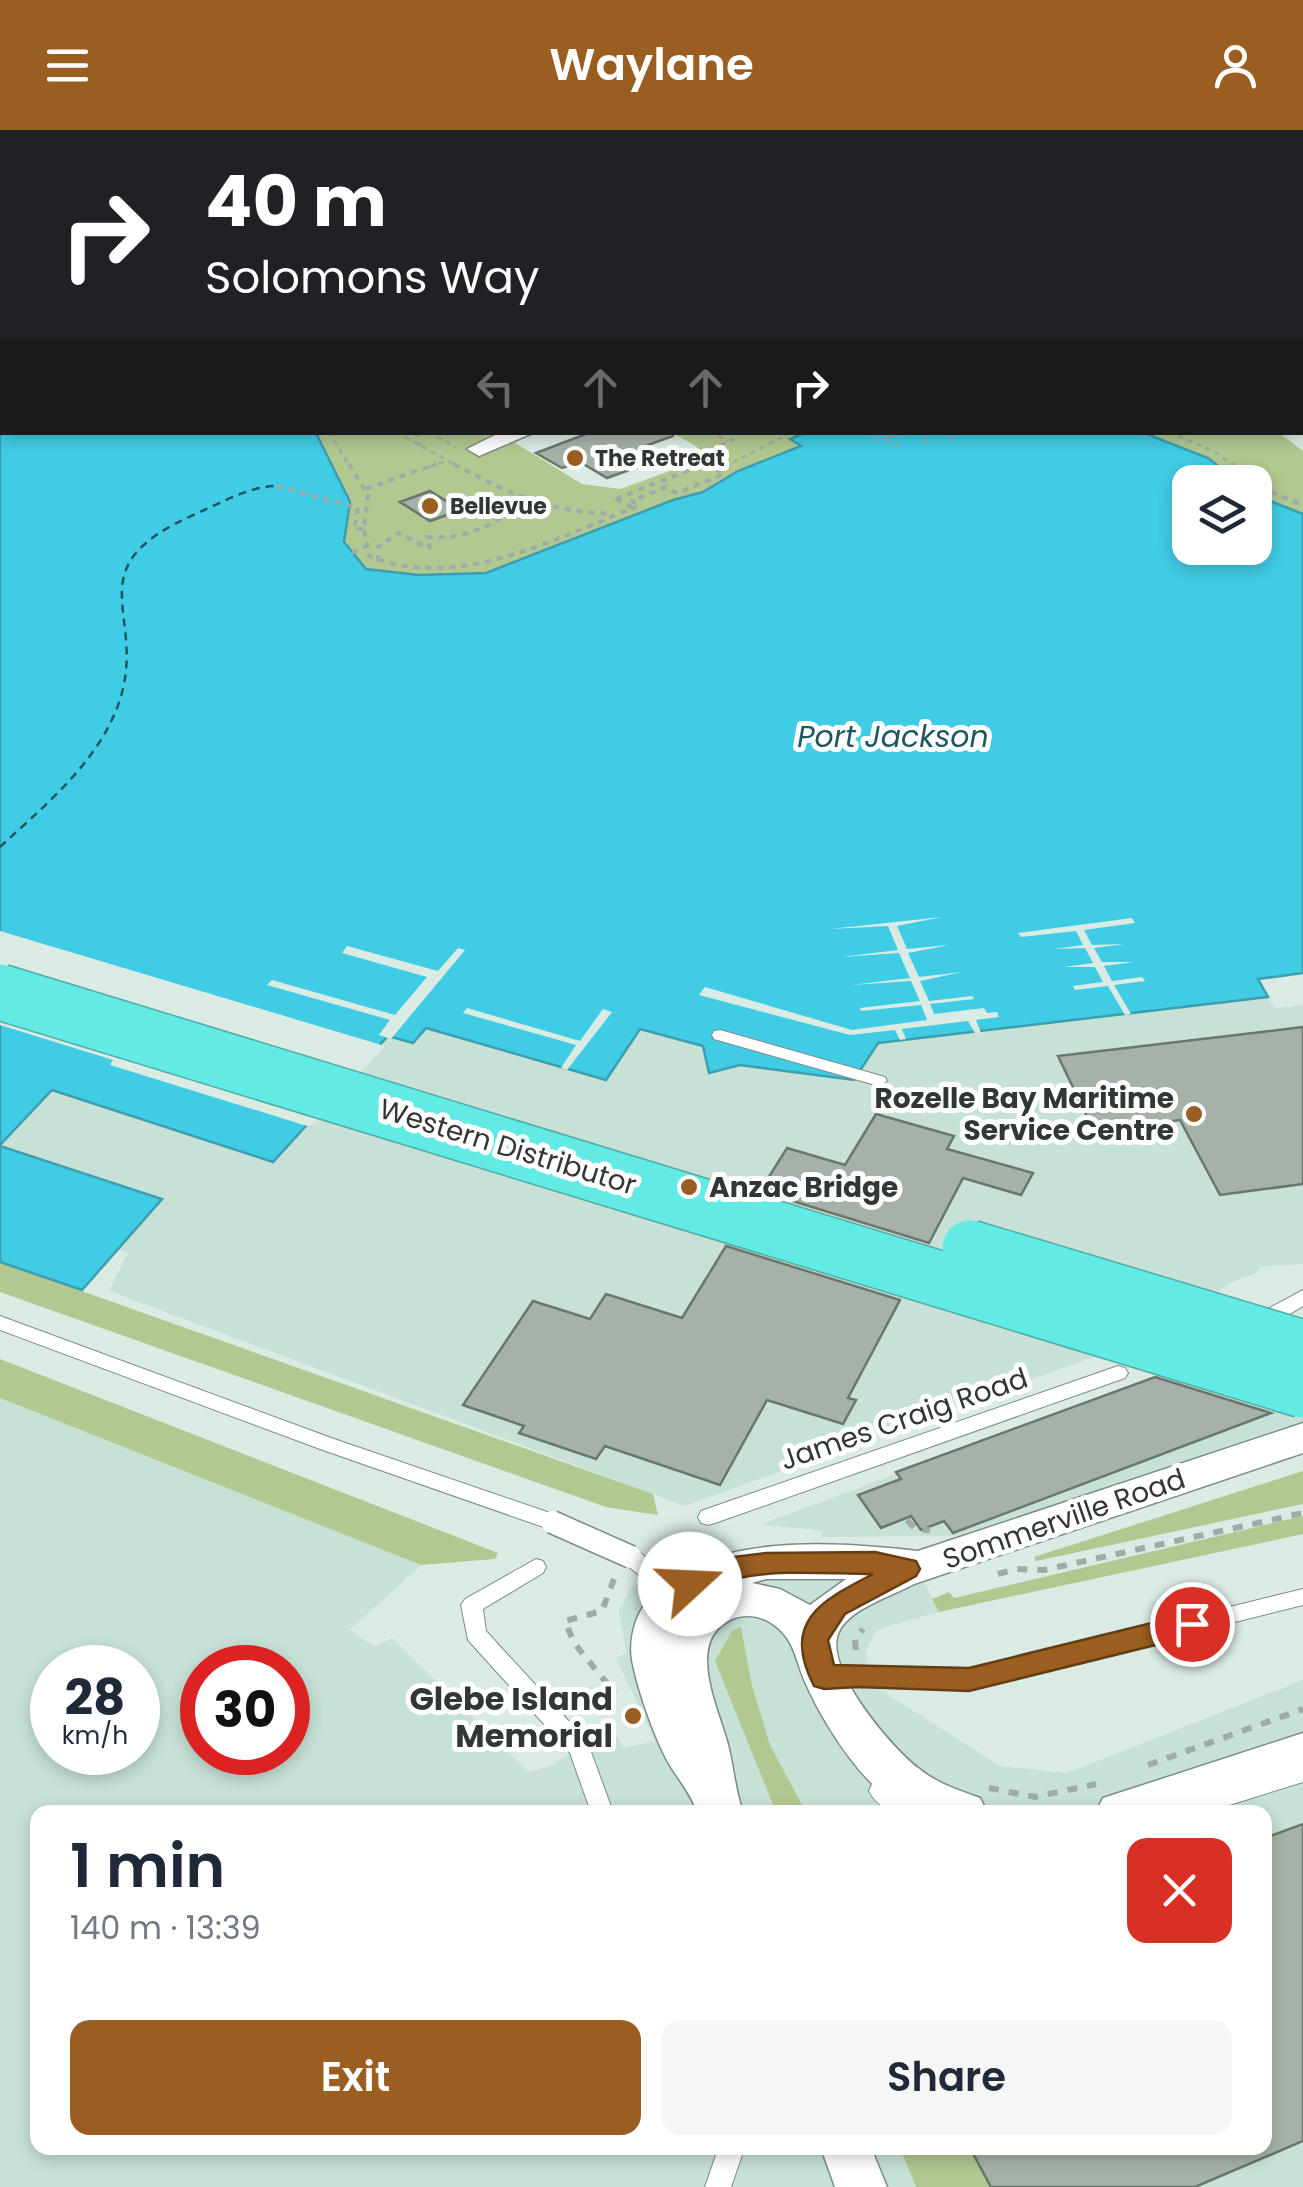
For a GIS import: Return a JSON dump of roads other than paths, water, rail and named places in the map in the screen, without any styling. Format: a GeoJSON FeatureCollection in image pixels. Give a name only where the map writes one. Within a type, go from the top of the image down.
{"type":"FeatureCollection","features":[{"type":"Feature","properties":{"kind":"highway","name":"Western Distributor"},"geometry":{"type":"LineString","coordinates":[[0,956],[1303,1348]]}},
{"type":"Feature","properties":{"kind":"highway","name":"Western Distributor"},"geometry":{"type":"LineString","coordinates":[[0,992],[1303,1390]]}},
{"type":"Feature","properties":{"kind":"street"},"geometry":{"type":"LineString","coordinates":[[473,451],[516,435]]}},
{"type":"Feature","properties":{"kind":"street","name":"Sommerville Road"},"geometry":{"type":"LineString","coordinates":[[677,1594],[709,1575],[766,1563],[875,1563],[906,1569],[929,1565],[1303,1438]]}},
{"type":"Feature","properties":{"kind":"street"},"geometry":{"type":"LineString","coordinates":[[906,1569],[836,1606],[820,1624],[856,1730],[898,1780],[974,1800]]}},
{"type":"Feature","properties":{"kind":"street"},"geometry":{"type":"LineString","coordinates":[[677,1594],[657,1620],[652,1647],[654,1664],[686,1753],[714,1798]]}},
{"type":"Feature","properties":{"kind":"street"},"geometry":{"type":"LineString","coordinates":[[714,1798],[706,1746],[686,1672],[688,1642],[708,1612],[726,1603],[763,1599],[795,1613],[832,1664]]}},
{"type":"Feature","properties":{"kind":"street"},"geometry":{"type":"LineString","coordinates":[[1112,1796],[1303,1752]]}},
{"type":"Feature","properties":{"kind":"street"},"geometry":{"type":"LineString","coordinates":[[849,2155],[861,2187]]}},
{"type":"Feature","properties":{"kind":"lane"},"geometry":{"type":"LineString","coordinates":[[720,1035],[878,1081]]}},
{"type":"Feature","properties":{"kind":"lane"},"geometry":{"type":"LineString","coordinates":[[1303,1297],[1273,1315],[1303,1316]]}},
{"type":"Feature","properties":{"kind":"lane"},"geometry":{"type":"LineString","coordinates":[[0,1323],[552,1522],[632,1557],[677,1594]]}},
{"type":"Feature","properties":{"kind":"lane","name":"James Craig Road"},"geometry":{"type":"LineString","coordinates":[[708,1517],[1118,1373]]}},
{"type":"Feature","properties":{"kind":"lane"},"geometry":{"type":"LineString","coordinates":[[536,1567],[472,1605],[476,1634],[578,1748],[599,1805]]}},
{"type":"Feature","properties":{"kind":"lane"},"geometry":{"type":"LineString","coordinates":[[832,1664],[969,1680],[1303,1597]]}},
{"type":"Feature","properties":{"kind":"lane"},"geometry":{"type":"LineString","coordinates":[[856,1730],[877,1788],[898,1805]]}},
{"type":"Feature","properties":{"kind":"lane"},"geometry":{"type":"LineString","coordinates":[[1200,1805],[1303,1772]]}},
{"type":"Feature","properties":{"kind":"lane"},"geometry":{"type":"LineString","coordinates":[[718,2187],[729,2155]]}},
{"type":"Feature","properties":{"kind":"water","name":"Port Jackson"},"geometry":{"type":"Polygon","coordinates":[[[0,435],[317,435],[350,502],[344,542],[366,569],[418,575],[486,573],[703,492],[738,471],[801,446],[790,439],[799,435],[1149,435],[1217,465],[1172,465],[1172,565],[1272,565],[1272,502],[1303,514],[1303,973],[1258,979],[1268,997],[878,1043],[854,1080],[740,1065],[709,1073],[703,1046],[640,1029],[606,1080],[426,1028],[413,1043],[388,1036],[273,1162],[52,1090],[0,1145],[0,435]]]}},
{"type":"Feature","properties":{"kind":"water"},"geometry":{"type":"Polygon","coordinates":[[[0,1146],[162,1199],[82,1290],[0,1262],[0,1146]]]}},
{"type":"Feature","properties":{"kind":"place","name":"The Retreat"},"geometry":{"type":"Point","coordinates":[575,458]}},
{"type":"Feature","properties":{"kind":"place","name":"Bellevue"},"geometry":{"type":"Point","coordinates":[430,506]}},
{"type":"Feature","properties":{"kind":"place","name":"Rozelle Bay Maritime Service Centre"},"geometry":{"type":"Point","coordinates":[1194,1114]}},
{"type":"Feature","properties":{"kind":"place","name":"Anzac Bridge"},"geometry":{"type":"Point","coordinates":[689,1187]}},
{"type":"Feature","properties":{"kind":"place","name":"Glebe Island Memorial"},"geometry":{"type":"Point","coordinates":[633,1716]}}]}
